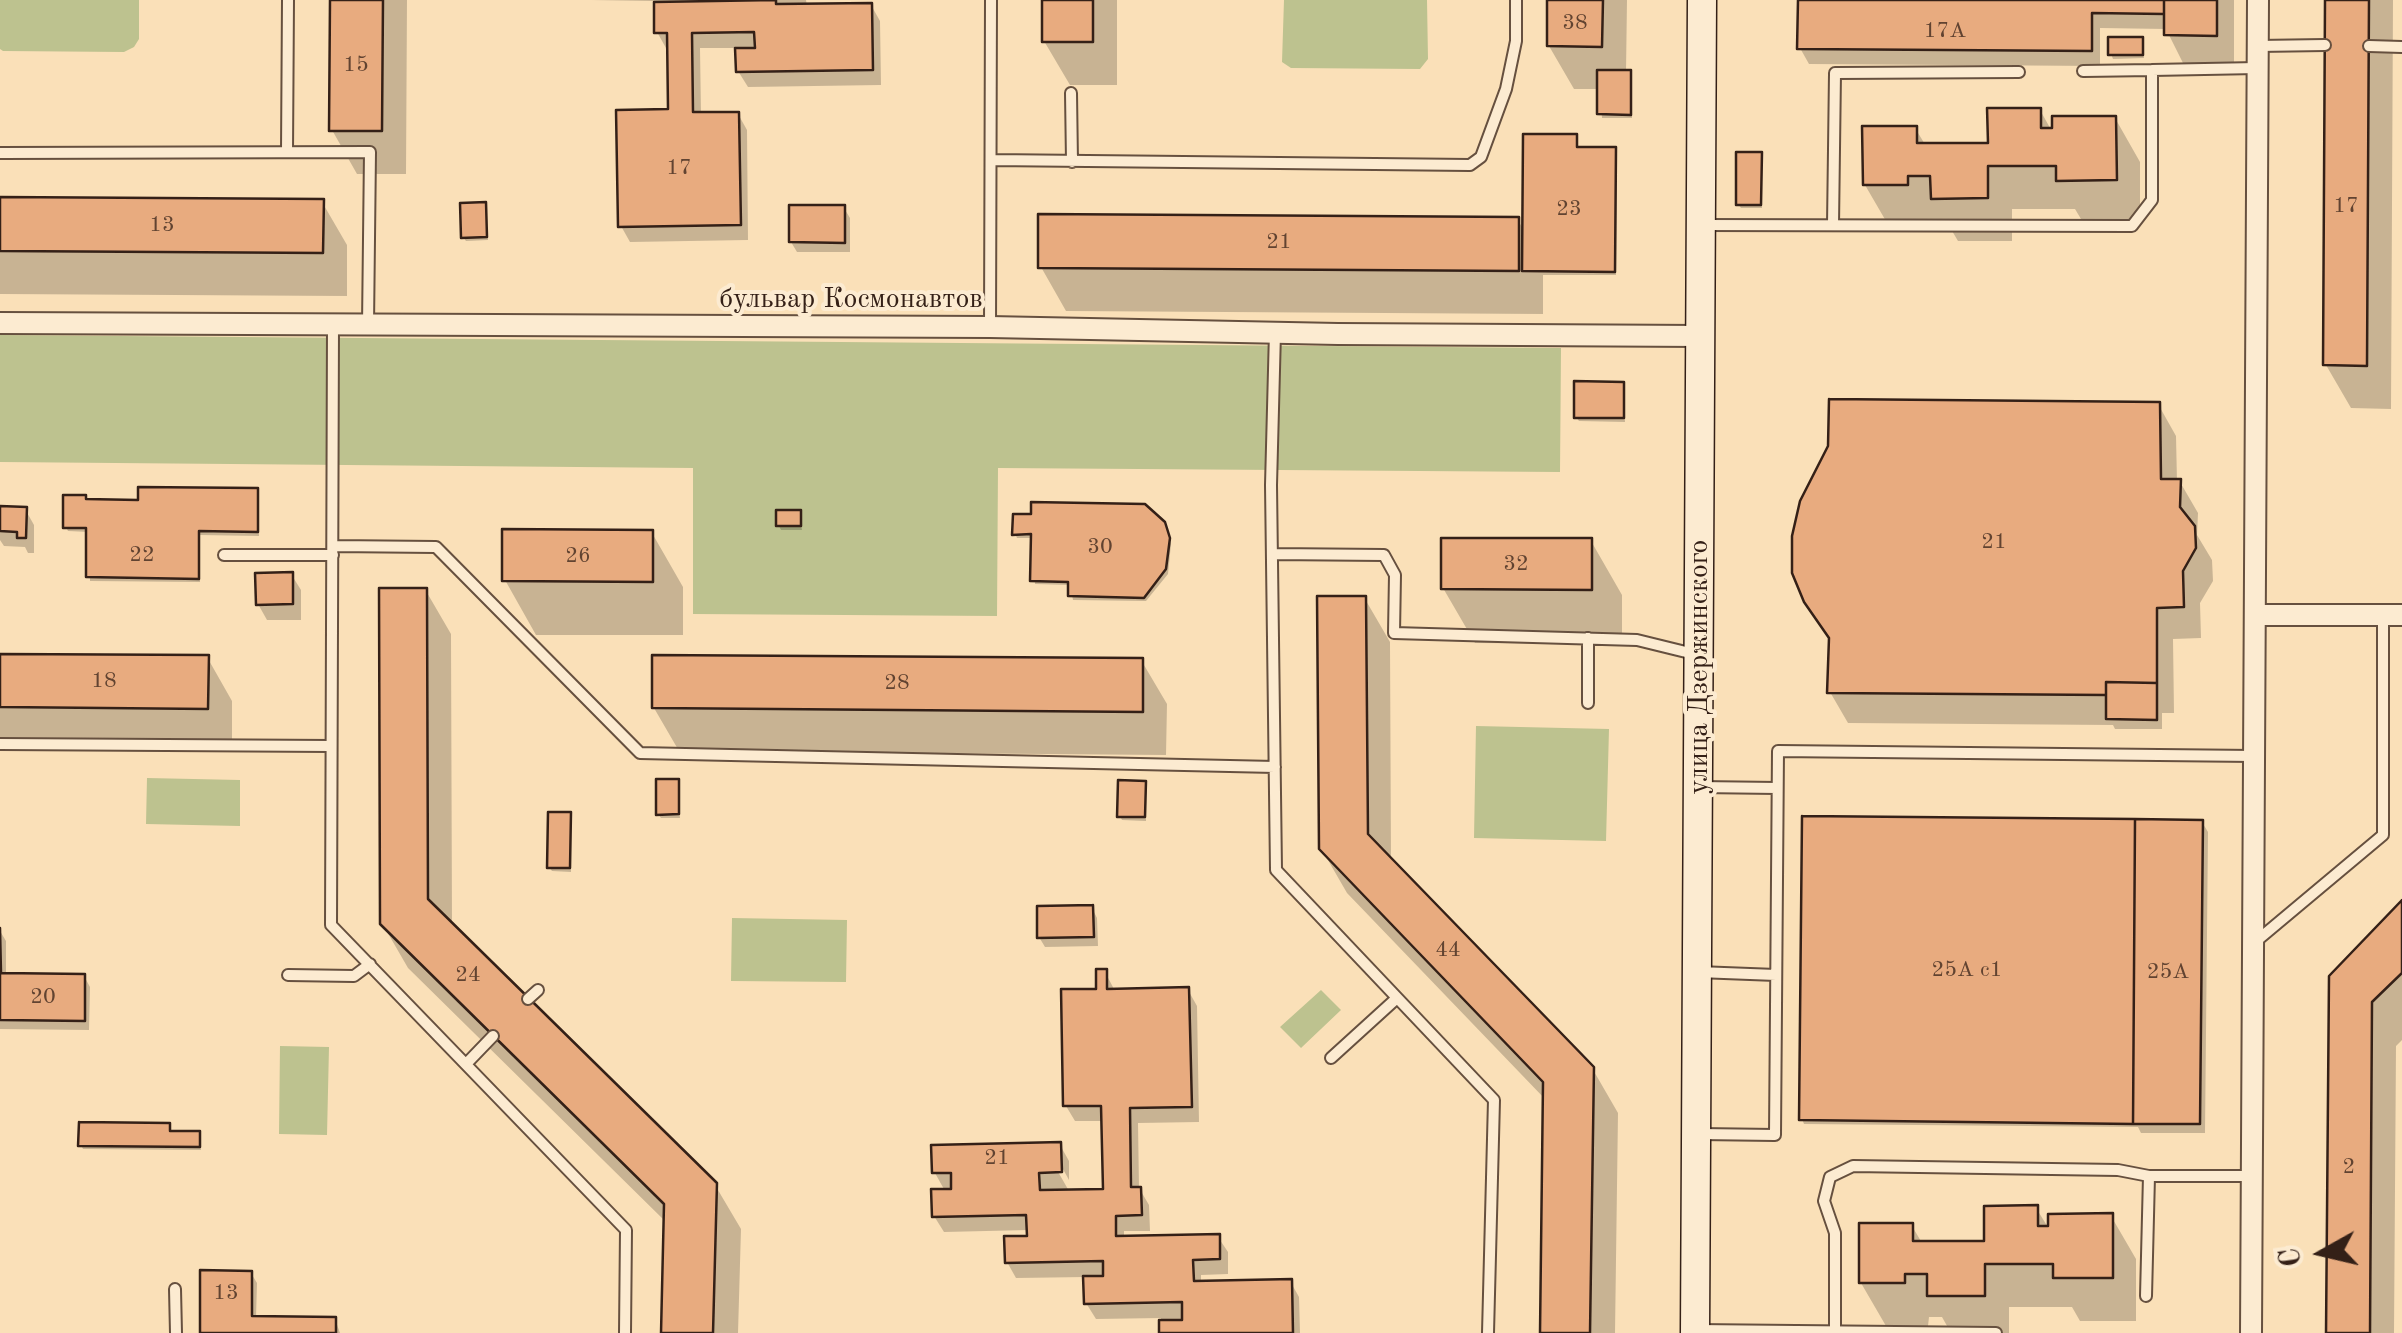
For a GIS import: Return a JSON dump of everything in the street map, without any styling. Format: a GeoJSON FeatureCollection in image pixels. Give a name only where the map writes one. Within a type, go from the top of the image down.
{"type":"FeatureCollection","features":[{"type":"Feature","properties":{"kind":"main road","name":"улица Дзержинского"},"geometry":{"type":"LineString","coordinates":[[1695,1332],[1702,0]]}},
{"type":"Feature","properties":{"kind":"street"},"geometry":{"type":"LineString","coordinates":[[2251,1333],[2258,0]]}},
{"type":"Feature","properties":{"kind":"street","name":"бульвар Космонавтов"},"geometry":{"type":"LineString","coordinates":[[0,322],[990,327],[1701,336]]}},
{"type":"Feature","properties":{"kind":"street"},"geometry":{"type":"LineString","coordinates":[[2254,615],[2392,615]]}},
{"type":"Feature","properties":{"kind":"lane"},"geometry":{"type":"LineString","coordinates":[[288,0],[288,152]]}},
{"type":"Feature","properties":{"kind":"lane"},"geometry":{"type":"LineString","coordinates":[[990,327],[991,0]]}},
{"type":"Feature","properties":{"kind":"lane"},"geometry":{"type":"LineString","coordinates":[[992,160],[1470,165],[1481,157],[1506,89],[1516,41],[1516,0]]}},
{"type":"Feature","properties":{"kind":"lane"},"geometry":{"type":"LineString","coordinates":[[2258,46],[2325,45]]}},
{"type":"Feature","properties":{"kind":"lane"},"geometry":{"type":"LineString","coordinates":[[2369,46],[2402,46]]}},
{"type":"Feature","properties":{"kind":"lane"},"geometry":{"type":"LineString","coordinates":[[2083,71],[2258,68]]}},
{"type":"Feature","properties":{"kind":"lane"},"geometry":{"type":"LineString","coordinates":[[1701,225],[2132,226],[2152,200],[2152,70]]}},
{"type":"Feature","properties":{"kind":"lane"},"geometry":{"type":"LineString","coordinates":[[1833,225],[1835,73],[2020,72]]}},
{"type":"Feature","properties":{"kind":"lane"},"geometry":{"type":"LineString","coordinates":[[1071,93],[1072,162]]}},
{"type":"Feature","properties":{"kind":"lane"},"geometry":{"type":"LineString","coordinates":[[0,153],[370,152],[368,326]]}},
{"type":"Feature","properties":{"kind":"lane"},"geometry":{"type":"LineString","coordinates":[[333,326],[330,925],[626,1230],[625,1333]]}},
{"type":"Feature","properties":{"kind":"lane"},"geometry":{"type":"LineString","coordinates":[[1275,332],[1272,554],[1276,870],[1494,1100],[1488,1333]]}},
{"type":"Feature","properties":{"kind":"lane"},"geometry":{"type":"LineString","coordinates":[[224,555],[436,548],[640,753],[1275,767]]}},
{"type":"Feature","properties":{"kind":"lane"},"geometry":{"type":"LineString","coordinates":[[1272,554],[1384,555],[1395,575],[1394,633],[1638,640],[1699,655]]}},
{"type":"Feature","properties":{"kind":"lane"},"geometry":{"type":"LineString","coordinates":[[2253,943],[2383,835],[2392,615]]}},
{"type":"Feature","properties":{"kind":"lane"},"geometry":{"type":"LineString","coordinates":[[1588,638],[1588,703]]}},
{"type":"Feature","properties":{"kind":"lane"},"geometry":{"type":"LineString","coordinates":[[0,744],[331,746]]}},
{"type":"Feature","properties":{"kind":"lane"},"geometry":{"type":"LineString","coordinates":[[1696,1134],[1774,1135],[1778,752],[2254,756]]}},
{"type":"Feature","properties":{"kind":"lane"},"geometry":{"type":"LineString","coordinates":[[1700,787],[1777,788]]}},
{"type":"Feature","properties":{"kind":"lane"},"geometry":{"type":"LineString","coordinates":[[288,975],[354,976],[370,964]]}},
{"type":"Feature","properties":{"kind":"lane"},"geometry":{"type":"LineString","coordinates":[[1698,972],[1776,975]]}},
{"type":"Feature","properties":{"kind":"lane"},"geometry":{"type":"LineString","coordinates":[[528,999],[538,990]]}},
{"type":"Feature","properties":{"kind":"lane"},"geometry":{"type":"LineString","coordinates":[[1331,1058],[1396,998]]}},
{"type":"Feature","properties":{"kind":"lane"},"geometry":{"type":"LineString","coordinates":[[467,1063],[493,1036]]}},
{"type":"Feature","properties":{"kind":"lane"},"geometry":{"type":"LineString","coordinates":[[1835,1332],[1835,1234],[1824,1201],[1830,1177],[1854,1166],[2252,1176]]}},
{"type":"Feature","properties":{"kind":"lane"},"geometry":{"type":"LineString","coordinates":[[2146,1296],[2149,1176]]}},
{"type":"Feature","properties":{"kind":"lane"},"geometry":{"type":"LineString","coordinates":[[174,1290],[176,1333]]}},
{"type":"Feature","properties":{"kind":"lane"},"geometry":{"type":"LineString","coordinates":[[1695,1332],[1996,1333]]}},
{"type":"Feature","properties":{"kind":"green space"},"geometry":{"type":"Polygon","coordinates":[[[0,0],[139,0],[139,39],[124,52],[3,51],[0,0]]]}},
{"type":"Feature","properties":{"kind":"green space"},"geometry":{"type":"Polygon","coordinates":[[[1284,0],[1427,0],[1428,59],[1420,69],[1291,68],[1282,62],[1284,0]]]}},
{"type":"Feature","properties":{"kind":"green space"},"geometry":{"type":"Polygon","coordinates":[[[0,335],[1561,348],[1560,472],[998,468],[997,616],[693,614],[693,468],[0,462],[0,335]]]}},
{"type":"Feature","properties":{"kind":"green space"},"geometry":{"type":"Polygon","coordinates":[[[1476,726],[1609,729],[1606,841],[1474,838],[1476,726]]]}},
{"type":"Feature","properties":{"kind":"green space"},"geometry":{"type":"Polygon","coordinates":[[[147,778],[240,780],[240,826],[146,824],[147,778]]]}},
{"type":"Feature","properties":{"kind":"green space"},"geometry":{"type":"Polygon","coordinates":[[[732,918],[847,920],[846,982],[731,981],[732,918]]]}},
{"type":"Feature","properties":{"kind":"green space"},"geometry":{"type":"Polygon","coordinates":[[[1321,990],[1341,1010],[1301,1048],[1280,1027],[1321,990]]]}},
{"type":"Feature","properties":{"kind":"green space"},"geometry":{"type":"Polygon","coordinates":[[[280,1046],[329,1047],[327,1135],[279,1134],[280,1046]]]}},
{"type":"Feature","properties":{"kind":"building"},"geometry":{"type":"Polygon","coordinates":[[[330,0],[383,0],[382,131],[329,131],[330,0]]]}},
{"type":"Feature","properties":{"kind":"building"},"geometry":{"type":"Polygon","coordinates":[[[776,0],[776,4],[872,3],[873,70],[736,72],[735,48],[755,48],[754,32],[692,33],[693,112],[739,112],[741,225],[618,227],[616,110],[668,109],[667,33],[654,33],[654,2],[776,0]]]}},
{"type":"Feature","properties":{"kind":"building"},"geometry":{"type":"Polygon","coordinates":[[[1042,0],[1093,0],[1093,42],[1042,42],[1042,0]]]}},
{"type":"Feature","properties":{"kind":"building"},"geometry":{"type":"Polygon","coordinates":[[[1547,0],[1603,0],[1602,47],[1547,46],[1547,0]]]}},
{"type":"Feature","properties":{"kind":"building"},"geometry":{"type":"Polygon","coordinates":[[[1798,0],[2164,0],[2164,14],[2092,13],[2092,51],[1797,49],[1798,0]]]}},
{"type":"Feature","properties":{"kind":"building"},"geometry":{"type":"Polygon","coordinates":[[[2164,0],[2217,0],[2217,36],[2164,35],[2164,0]]]}},
{"type":"Feature","properties":{"kind":"building"},"geometry":{"type":"Polygon","coordinates":[[[2325,0],[2369,0],[2367,366],[2323,365],[2325,0]]]}},
{"type":"Feature","properties":{"kind":"building"},"geometry":{"type":"Polygon","coordinates":[[[2108,37],[2143,37],[2143,55],[2108,55],[2108,37]]]}},
{"type":"Feature","properties":{"kind":"building"},"geometry":{"type":"Polygon","coordinates":[[[1597,70],[1631,70],[1631,115],[1597,114],[1597,70]]]}},
{"type":"Feature","properties":{"kind":"building"},"geometry":{"type":"Polygon","coordinates":[[[1987,108],[2041,108],[2041,128],[2052,128],[2052,116],[2116,116],[2117,180],[2056,181],[2056,166],[1988,166],[1988,198],[1931,199],[1930,176],[1908,176],[1908,185],[1863,185],[1862,126],[1917,126],[1917,143],[1988,143],[1987,108]]]}},
{"type":"Feature","properties":{"kind":"building"},"geometry":{"type":"Polygon","coordinates":[[[1523,134],[1577,134],[1577,147],[1616,147],[1615,272],[1522,271],[1523,134]]]}},
{"type":"Feature","properties":{"kind":"building"},"geometry":{"type":"Polygon","coordinates":[[[1736,152],[1762,152],[1761,205],[1736,205],[1736,152]]]}},
{"type":"Feature","properties":{"kind":"building"},"geometry":{"type":"Polygon","coordinates":[[[0,197],[324,199],[323,253],[0,251],[0,197]]]}},
{"type":"Feature","properties":{"kind":"building"},"geometry":{"type":"Polygon","coordinates":[[[486,202],[487,237],[461,238],[460,203],[486,202]]]}},
{"type":"Feature","properties":{"kind":"building"},"geometry":{"type":"Polygon","coordinates":[[[789,205],[845,205],[845,243],[789,242],[789,205]]]}},
{"type":"Feature","properties":{"kind":"building"},"geometry":{"type":"Polygon","coordinates":[[[1038,214],[1519,217],[1519,271],[1038,268],[1038,214]]]}},
{"type":"Feature","properties":{"kind":"building"},"geometry":{"type":"Polygon","coordinates":[[[1574,381],[1624,382],[1624,418],[1574,418],[1574,381]]]}},
{"type":"Feature","properties":{"kind":"building"},"geometry":{"type":"Polygon","coordinates":[[[1829,399],[2160,402],[2161,479],[2181,479],[2180,507],[2195,526],[2196,548],[2183,571],[2184,607],[2157,608],[2157,683],[2106,682],[2106,695],[1827,693],[1829,638],[1804,602],[1792,573],[1792,536],[1800,501],[1828,446],[1829,399]]]}},
{"type":"Feature","properties":{"kind":"building"},"geometry":{"type":"Polygon","coordinates":[[[138,487],[258,488],[258,532],[199,531],[199,579],[86,577],[86,528],[63,528],[63,495],[138,500],[138,487]]]}},
{"type":"Feature","properties":{"kind":"building"},"geometry":{"type":"Polygon","coordinates":[[[1031,502],[1145,504],[1165,522],[1170,538],[1166,569],[1144,598],[1068,596],[1068,582],[1030,581],[1031,534],[1012,535],[1013,514],[1031,514],[1031,502]]]}},
{"type":"Feature","properties":{"kind":"building"},"geometry":{"type":"Polygon","coordinates":[[[0,506],[27,507],[26,538],[17,538],[17,532],[0,531],[0,506]]]}},
{"type":"Feature","properties":{"kind":"building"},"geometry":{"type":"Polygon","coordinates":[[[776,510],[801,510],[801,526],[776,526],[776,510]]]}},
{"type":"Feature","properties":{"kind":"building"},"geometry":{"type":"Polygon","coordinates":[[[502,529],[653,530],[653,582],[502,581],[502,529]]]}},
{"type":"Feature","properties":{"kind":"building"},"geometry":{"type":"Polygon","coordinates":[[[1441,538],[1592,538],[1592,590],[1441,589],[1441,538]]]}},
{"type":"Feature","properties":{"kind":"building"},"geometry":{"type":"Polygon","coordinates":[[[293,572],[293,604],[256,605],[255,573],[293,572]]]}},
{"type":"Feature","properties":{"kind":"building"},"geometry":{"type":"Polygon","coordinates":[[[379,588],[427,588],[428,899],[717,1183],[713,1333],[661,1333],[664,1204],[380,924],[379,588]]]}},
{"type":"Feature","properties":{"kind":"building"},"geometry":{"type":"Polygon","coordinates":[[[1317,596],[1366,596],[1368,834],[1594,1067],[1590,1333],[1540,1333],[1543,1082],[1319,849],[1317,596]]]}},
{"type":"Feature","properties":{"kind":"building"},"geometry":{"type":"Polygon","coordinates":[[[0,654],[209,655],[208,709],[0,707],[0,654]]]}},
{"type":"Feature","properties":{"kind":"building"},"geometry":{"type":"Polygon","coordinates":[[[652,655],[1143,658],[1143,712],[652,708],[652,655]]]}},
{"type":"Feature","properties":{"kind":"building"},"geometry":{"type":"Polygon","coordinates":[[[2106,682],[2157,683],[2157,720],[2106,719],[2106,682]]]}},
{"type":"Feature","properties":{"kind":"building"},"geometry":{"type":"Polygon","coordinates":[[[656,779],[679,779],[679,814],[656,815],[656,779]]]}},
{"type":"Feature","properties":{"kind":"building"},"geometry":{"type":"Polygon","coordinates":[[[1118,780],[1146,781],[1145,817],[1117,817],[1118,780]]]}},
{"type":"Feature","properties":{"kind":"building"},"geometry":{"type":"Polygon","coordinates":[[[548,812],[571,812],[570,868],[547,868],[548,812]]]}},
{"type":"Feature","properties":{"kind":"building"},"geometry":{"type":"Polygon","coordinates":[[[1802,816],[2135,819],[2133,1124],[1799,1120],[1802,816]]]}},
{"type":"Feature","properties":{"kind":"building"},"geometry":{"type":"Polygon","coordinates":[[[2135,819],[2203,820],[2200,1124],[2133,1124],[2135,819]]]}},
{"type":"Feature","properties":{"kind":"building"},"geometry":{"type":"Polygon","coordinates":[[[2402,900],[2402,973],[2372,1002],[2370,1333],[2326,1333],[2329,976],[2402,900]]]}},
{"type":"Feature","properties":{"kind":"building"},"geometry":{"type":"Polygon","coordinates":[[[1093,905],[1094,937],[1037,938],[1037,906],[1093,905]]]}},
{"type":"Feature","properties":{"kind":"building"},"geometry":{"type":"Polygon","coordinates":[[[0,928],[1,973],[85,974],[85,1021],[0,1020],[0,928]]]}},
{"type":"Feature","properties":{"kind":"building"},"geometry":{"type":"Polygon","coordinates":[[[1096,969],[1107,969],[1107,989],[1189,987],[1192,1107],[1130,1108],[1131,1187],[1141,1187],[1142,1215],[1116,1216],[1116,1236],[1220,1234],[1220,1259],[1193,1260],[1194,1281],[1292,1279],[1293,1333],[1159,1333],[1159,1320],[1182,1320],[1182,1302],[1084,1304],[1083,1276],[1103,1276],[1103,1261],[1005,1263],[1004,1236],[1027,1236],[1026,1215],[932,1217],[931,1189],[951,1189],[951,1173],[932,1173],[931,1145],[1061,1142],[1062,1172],[1039,1173],[1040,1190],[1103,1189],[1101,1106],[1063,1106],[1061,989],[1096,989],[1096,969]]]}},
{"type":"Feature","properties":{"kind":"building"},"geometry":{"type":"Polygon","coordinates":[[[79,1122],[170,1123],[170,1131],[200,1131],[200,1147],[78,1146],[79,1122]]]}},
{"type":"Feature","properties":{"kind":"building"},"geometry":{"type":"Polygon","coordinates":[[[2038,1205],[2038,1226],[2048,1226],[2048,1214],[2113,1213],[2113,1278],[2053,1278],[2053,1264],[1985,1264],[1985,1296],[1927,1296],[1927,1274],[1905,1274],[1905,1283],[1859,1283],[1859,1223],[1913,1223],[1913,1241],[1984,1241],[1984,1206],[2038,1205]]]}},
{"type":"Feature","properties":{"kind":"building"},"geometry":{"type":"Polygon","coordinates":[[[200,1270],[252,1271],[252,1316],[336,1317],[336,1333],[200,1333],[200,1270]]]}}]}
